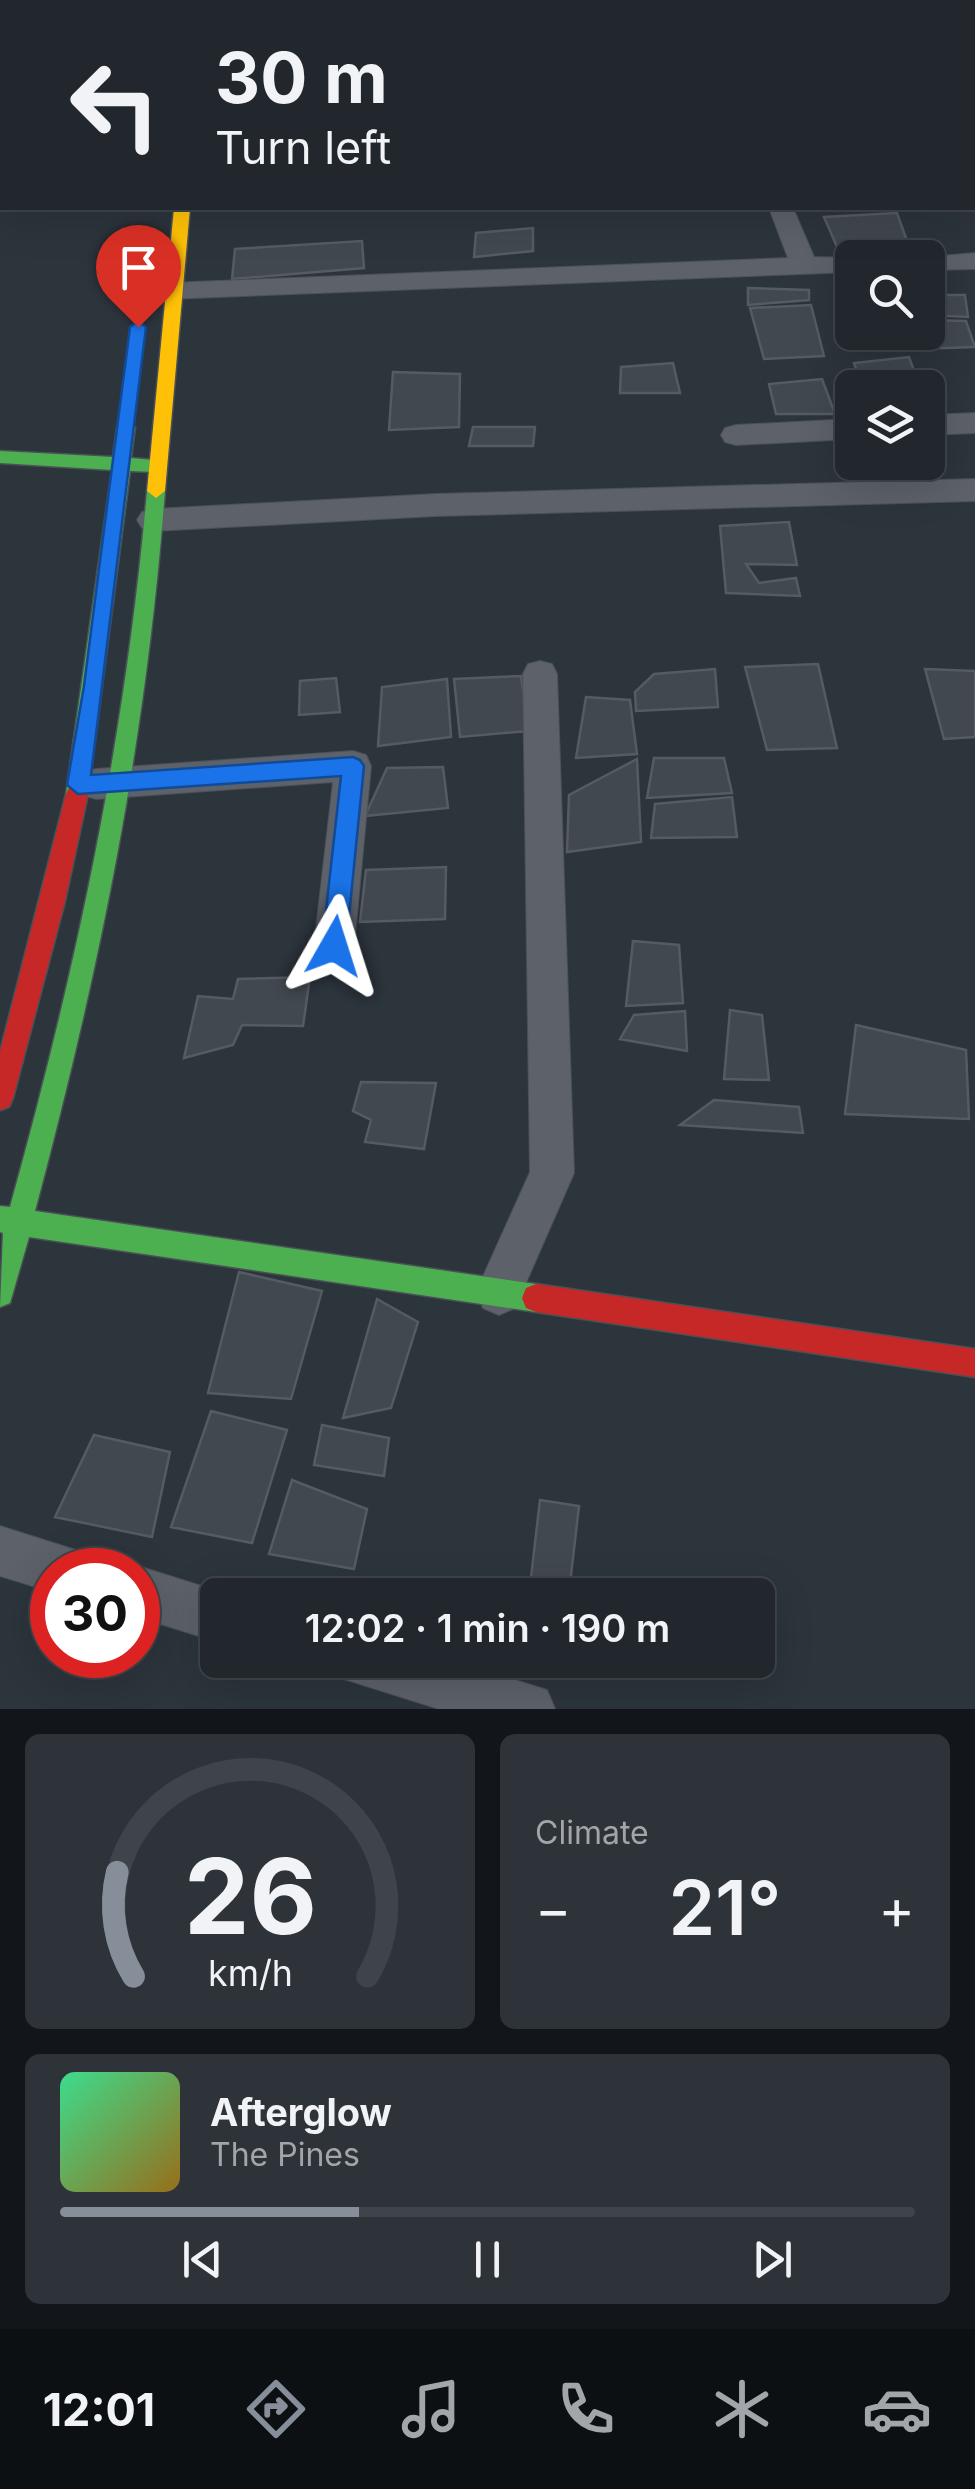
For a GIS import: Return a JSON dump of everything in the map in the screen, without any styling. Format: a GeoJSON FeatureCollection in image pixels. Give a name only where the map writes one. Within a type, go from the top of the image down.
{"type":"FeatureCollection","features":[{"type":"Feature","properties":{"kind":"main road"},"geometry":{"type":"LineString","coordinates":[[0,1294],[10,1220],[90,940],[122,782],[137,682],[182,210]]}},
{"type":"Feature","properties":{"kind":"main road"},"geometry":{"type":"LineString","coordinates":[[0,1098],[42,942],[78,785],[128,409]]}},
{"type":"Feature","properties":{"kind":"main road"},"geometry":{"type":"LineString","coordinates":[[0,457],[121,468],[156,466]]}},
{"type":"Feature","properties":{"kind":"main road"},"geometry":{"type":"LineString","coordinates":[[10,1220],[975,1363]]}},
{"type":"Feature","properties":{"kind":"street"},"geometry":{"type":"LineString","coordinates":[[782,210],[804,265]]}},
{"type":"Feature","properties":{"kind":"street"},"geometry":{"type":"LineString","coordinates":[[945,263],[974,266]]}},
{"type":"Feature","properties":{"kind":"street"},"geometry":{"type":"LineString","coordinates":[[142,293],[835,264]]}},
{"type":"Feature","properties":{"kind":"street"},"geometry":{"type":"LineString","coordinates":[[945,424],[975,423]]}},
{"type":"Feature","properties":{"kind":"street"},"geometry":{"type":"LineString","coordinates":[[736,436],[835,430]]}},
{"type":"Feature","properties":{"kind":"street"},"geometry":{"type":"LineString","coordinates":[[153,520],[456,504],[975,490]]}},
{"type":"Feature","properties":{"kind":"street"},"geometry":{"type":"LineString","coordinates":[[499,1292],[552,1173],[540,674]]}},
{"type":"Feature","properties":{"kind":"street"},"geometry":{"type":"LineString","coordinates":[[78,785],[353,766],[334,946]]}},
{"type":"Feature","properties":{"kind":"street"},"geometry":{"type":"LineString","coordinates":[[0,1550],[30,1559]]}},
{"type":"Feature","properties":{"kind":"street"},"geometry":{"type":"LineString","coordinates":[[160,1599],[200,1611]]}},
{"type":"Feature","properties":{"kind":"street"},"geometry":{"type":"LineString","coordinates":[[393,1678],[418,1693],[528,1709]]}},
{"type":"Feature","properties":{"kind":"building"},"geometry":{"type":"Polygon","coordinates":[[[897,213],[907,240],[835,242],[824,217],[897,213]]]}},
{"type":"Feature","properties":{"kind":"building"},"geometry":{"type":"Polygon","coordinates":[[[533,228],[533,251],[474,257],[476,233],[533,228]]]}},
{"type":"Feature","properties":{"kind":"building"},"geometry":{"type":"Polygon","coordinates":[[[362,241],[364,268],[232,279],[235,249],[362,241]]]}},
{"type":"Feature","properties":{"kind":"building"},"geometry":{"type":"Polygon","coordinates":[[[748,288],[809,290],[809,300],[748,305],[748,288]]]}},
{"type":"Feature","properties":{"kind":"building"},"geometry":{"type":"Polygon","coordinates":[[[945,295],[965,295],[968,317],[945,316],[945,295]]]}},
{"type":"Feature","properties":{"kind":"building"},"geometry":{"type":"Polygon","coordinates":[[[811,305],[824,356],[764,359],[750,308],[811,305]]]}},
{"type":"Feature","properties":{"kind":"building"},"geometry":{"type":"Polygon","coordinates":[[[945,320],[966,321],[975,347],[945,348],[945,320]]]}},
{"type":"Feature","properties":{"kind":"building"},"geometry":{"type":"Polygon","coordinates":[[[909,357],[914,370],[856,370],[854,363],[909,357]]]}},
{"type":"Feature","properties":{"kind":"building"},"geometry":{"type":"Polygon","coordinates":[[[673,363],[680,393],[620,393],[621,367],[673,363]]]}},
{"type":"Feature","properties":{"kind":"building"},"geometry":{"type":"Polygon","coordinates":[[[393,372],[460,374],[459,427],[389,430],[393,372]]]}},
{"type":"Feature","properties":{"kind":"building"},"geometry":{"type":"Polygon","coordinates":[[[822,379],[835,414],[776,414],[769,384],[822,379]]]}},
{"type":"Feature","properties":{"kind":"building"},"geometry":{"type":"Polygon","coordinates":[[[473,427],[535,427],[533,446],[469,446],[473,427]]]}},
{"type":"Feature","properties":{"kind":"building"},"geometry":{"type":"Polygon","coordinates":[[[789,522],[797,565],[746,564],[759,583],[796,578],[800,596],[726,593],[720,526],[789,522]]]}},
{"type":"Feature","properties":{"kind":"building"},"geometry":{"type":"Polygon","coordinates":[[[818,664],[837,748],[767,750],[745,667],[818,664]]]}},
{"type":"Feature","properties":{"kind":"building"},"geometry":{"type":"Polygon","coordinates":[[[715,669],[718,707],[636,711],[635,692],[654,674],[715,669]]]}},
{"type":"Feature","properties":{"kind":"building"},"geometry":{"type":"Polygon","coordinates":[[[925,669],[975,671],[975,737],[944,739],[925,669]]]}},
{"type":"Feature","properties":{"kind":"building"},"geometry":{"type":"Polygon","coordinates":[[[521,676],[528,731],[460,737],[454,679],[521,676]]]}},
{"type":"Feature","properties":{"kind":"building"},"geometry":{"type":"Polygon","coordinates":[[[336,678],[340,712],[299,715],[300,681],[336,678]]]}},
{"type":"Feature","properties":{"kind":"building"},"geometry":{"type":"Polygon","coordinates":[[[447,679],[451,737],[378,746],[382,687],[447,679]]]}},
{"type":"Feature","properties":{"kind":"building"},"geometry":{"type":"Polygon","coordinates":[[[586,697],[630,700],[637,754],[576,758],[586,697]]]}},
{"type":"Feature","properties":{"kind":"building"},"geometry":{"type":"Polygon","coordinates":[[[654,758],[724,758],[732,793],[647,798],[654,758]]]}},
{"type":"Feature","properties":{"kind":"building"},"geometry":{"type":"Polygon","coordinates":[[[637,759],[641,842],[567,852],[569,795],[637,759]]]}},
{"type":"Feature","properties":{"kind":"building"},"geometry":{"type":"Polygon","coordinates":[[[443,767],[448,808],[365,816],[387,768],[443,767]]]}},
{"type":"Feature","properties":{"kind":"building"},"geometry":{"type":"Polygon","coordinates":[[[732,797],[737,837],[651,838],[655,804],[732,797]]]}},
{"type":"Feature","properties":{"kind":"building"},"geometry":{"type":"Polygon","coordinates":[[[446,867],[445,919],[360,922],[366,870],[446,867]]]}},
{"type":"Feature","properties":{"kind":"building"},"geometry":{"type":"Polygon","coordinates":[[[633,941],[679,945],[683,1003],[626,1006],[633,941]]]}},
{"type":"Feature","properties":{"kind":"building"},"geometry":{"type":"Polygon","coordinates":[[[310,977],[303,1026],[242,1025],[233,1045],[184,1058],[198,996],[233,999],[238,979],[310,977]]]}},
{"type":"Feature","properties":{"kind":"building"},"geometry":{"type":"Polygon","coordinates":[[[730,1010],[762,1015],[769,1080],[724,1079],[730,1010]]]}},
{"type":"Feature","properties":{"kind":"building"},"geometry":{"type":"Polygon","coordinates":[[[685,1011],[687,1051],[620,1039],[634,1015],[685,1011]]]}},
{"type":"Feature","properties":{"kind":"building"},"geometry":{"type":"Polygon","coordinates":[[[856,1025],[966,1050],[969,1119],[845,1114],[856,1025]]]}},
{"type":"Feature","properties":{"kind":"building"},"geometry":{"type":"Polygon","coordinates":[[[361,1082],[436,1083],[424,1149],[365,1142],[371,1120],[353,1111],[361,1082]]]}},
{"type":"Feature","properties":{"kind":"building"},"geometry":{"type":"Polygon","coordinates":[[[714,1100],[799,1107],[803,1133],[680,1125],[714,1100]]]}},
{"type":"Feature","properties":{"kind":"building"},"geometry":{"type":"Polygon","coordinates":[[[239,1272],[322,1291],[291,1399],[208,1393],[239,1272]]]}},
{"type":"Feature","properties":{"kind":"building"},"geometry":{"type":"Polygon","coordinates":[[[377,1299],[418,1322],[391,1408],[343,1418],[377,1299]]]}},
{"type":"Feature","properties":{"kind":"building"},"geometry":{"type":"Polygon","coordinates":[[[211,1411],[287,1430],[252,1543],[171,1527],[211,1411]]]}},
{"type":"Feature","properties":{"kind":"building"},"geometry":{"type":"Polygon","coordinates":[[[322,1425],[389,1438],[384,1476],[314,1465],[322,1425]]]}},
{"type":"Feature","properties":{"kind":"building"},"geometry":{"type":"Polygon","coordinates":[[[94,1435],[170,1452],[152,1537],[55,1517],[94,1435]]]}},
{"type":"Feature","properties":{"kind":"building"},"geometry":{"type":"Polygon","coordinates":[[[292,1480],[367,1509],[354,1569],[269,1554],[292,1480]]]}},
{"type":"Feature","properties":{"kind":"building"},"geometry":{"type":"Polygon","coordinates":[[[540,1500],[579,1506],[571,1578],[531,1577],[540,1500]]]}},
{"type":"Feature","properties":{"kind":"traffic: fast"},"geometry":{"type":"LineString","coordinates":[[77,794],[126,427]]}},
{"type":"Feature","properties":{"kind":"traffic: fast"},"geometry":{"type":"LineString","coordinates":[[0,457],[154,466]]}},
{"type":"Feature","properties":{"kind":"traffic: fast"},"geometry":{"type":"LineString","coordinates":[[0,1293],[101,895],[139,664],[156,491]]}},
{"type":"Feature","properties":{"kind":"traffic: fast"},"geometry":{"type":"LineString","coordinates":[[0,1219],[536,1298]]}},
{"type":"Feature","properties":{"kind":"traffic: slow"},"geometry":{"type":"LineString","coordinates":[[156,491],[182,210]]}},
{"type":"Feature","properties":{"kind":"traffic: jam"},"geometry":{"type":"LineString","coordinates":[[0,1098],[53,901],[77,794]]}},
{"type":"Feature","properties":{"kind":"traffic: jam"},"geometry":{"type":"LineString","coordinates":[[536,1298],[975,1363]]}},
{"type":"Feature","properties":{"kind":"route"},"geometry":{"type":"LineString","coordinates":[[138,327],[94,686],[78,785],[353,766],[334,946]]}}]}
